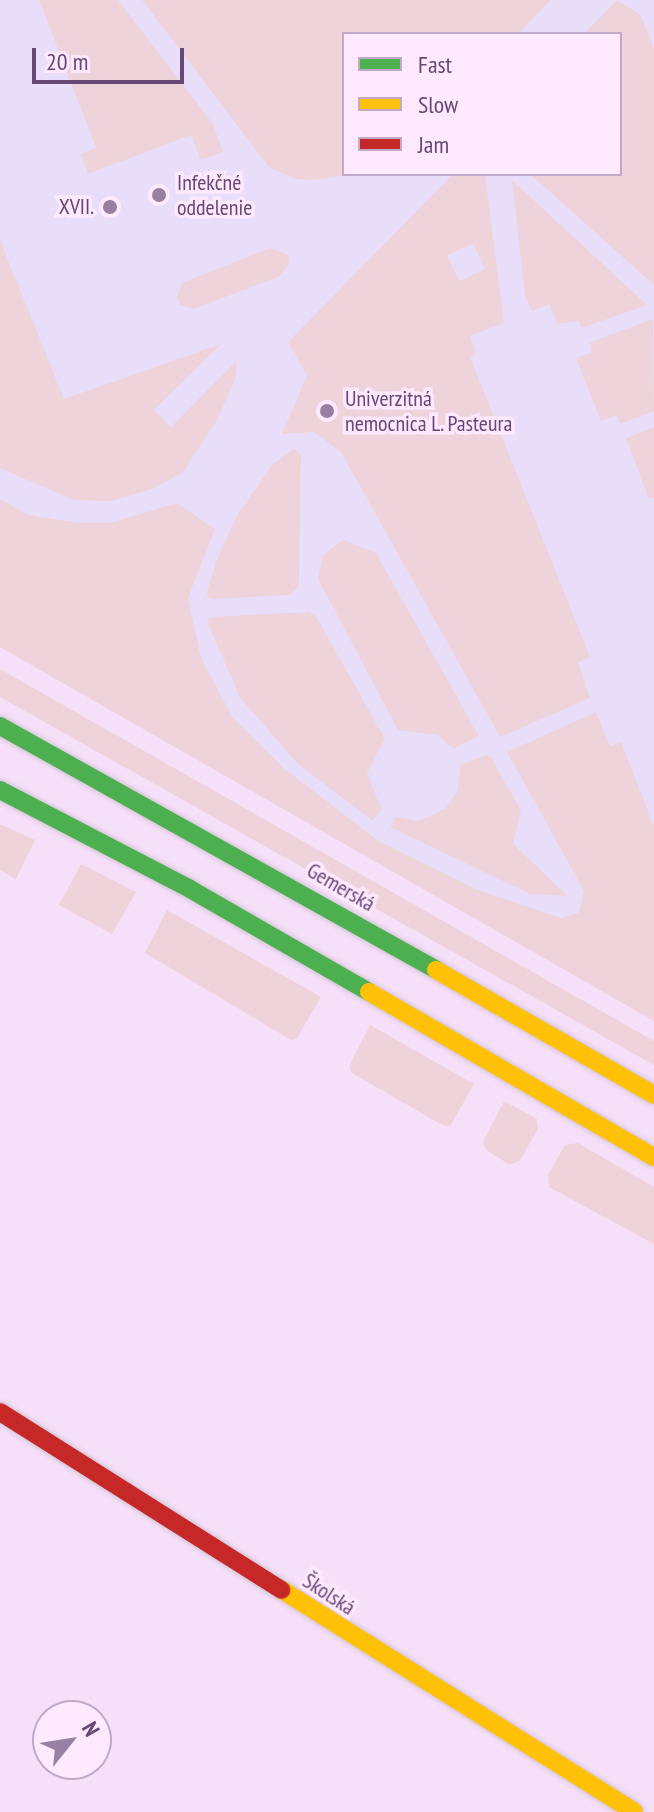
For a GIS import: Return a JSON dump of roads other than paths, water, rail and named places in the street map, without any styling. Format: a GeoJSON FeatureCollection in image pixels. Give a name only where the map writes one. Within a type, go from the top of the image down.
{"type":"FeatureCollection","features":[{"type":"Feature","properties":{"kind":"street","name":"Gemerská"},"geometry":{"type":"LineString","coordinates":[[0,726],[220,845],[654,1095]]}},
{"type":"Feature","properties":{"kind":"street"},"geometry":{"type":"LineString","coordinates":[[0,790],[190,889],[654,1157]]}},
{"type":"Feature","properties":{"kind":"street","name":"Školská"},"geometry":{"type":"LineString","coordinates":[[0,1412],[634,1812]]}},
{"type":"Feature","properties":{"kind":"place","name":"Infekčné oddelenie"},"geometry":{"type":"Point","coordinates":[159,195]}},
{"type":"Feature","properties":{"kind":"place","name":"XVII."},"geometry":{"type":"Point","coordinates":[110,207]}},
{"type":"Feature","properties":{"kind":"place","name":"Univerzitná nemocnica L. Pasteura"},"geometry":{"type":"Point","coordinates":[327,411]}}]}
